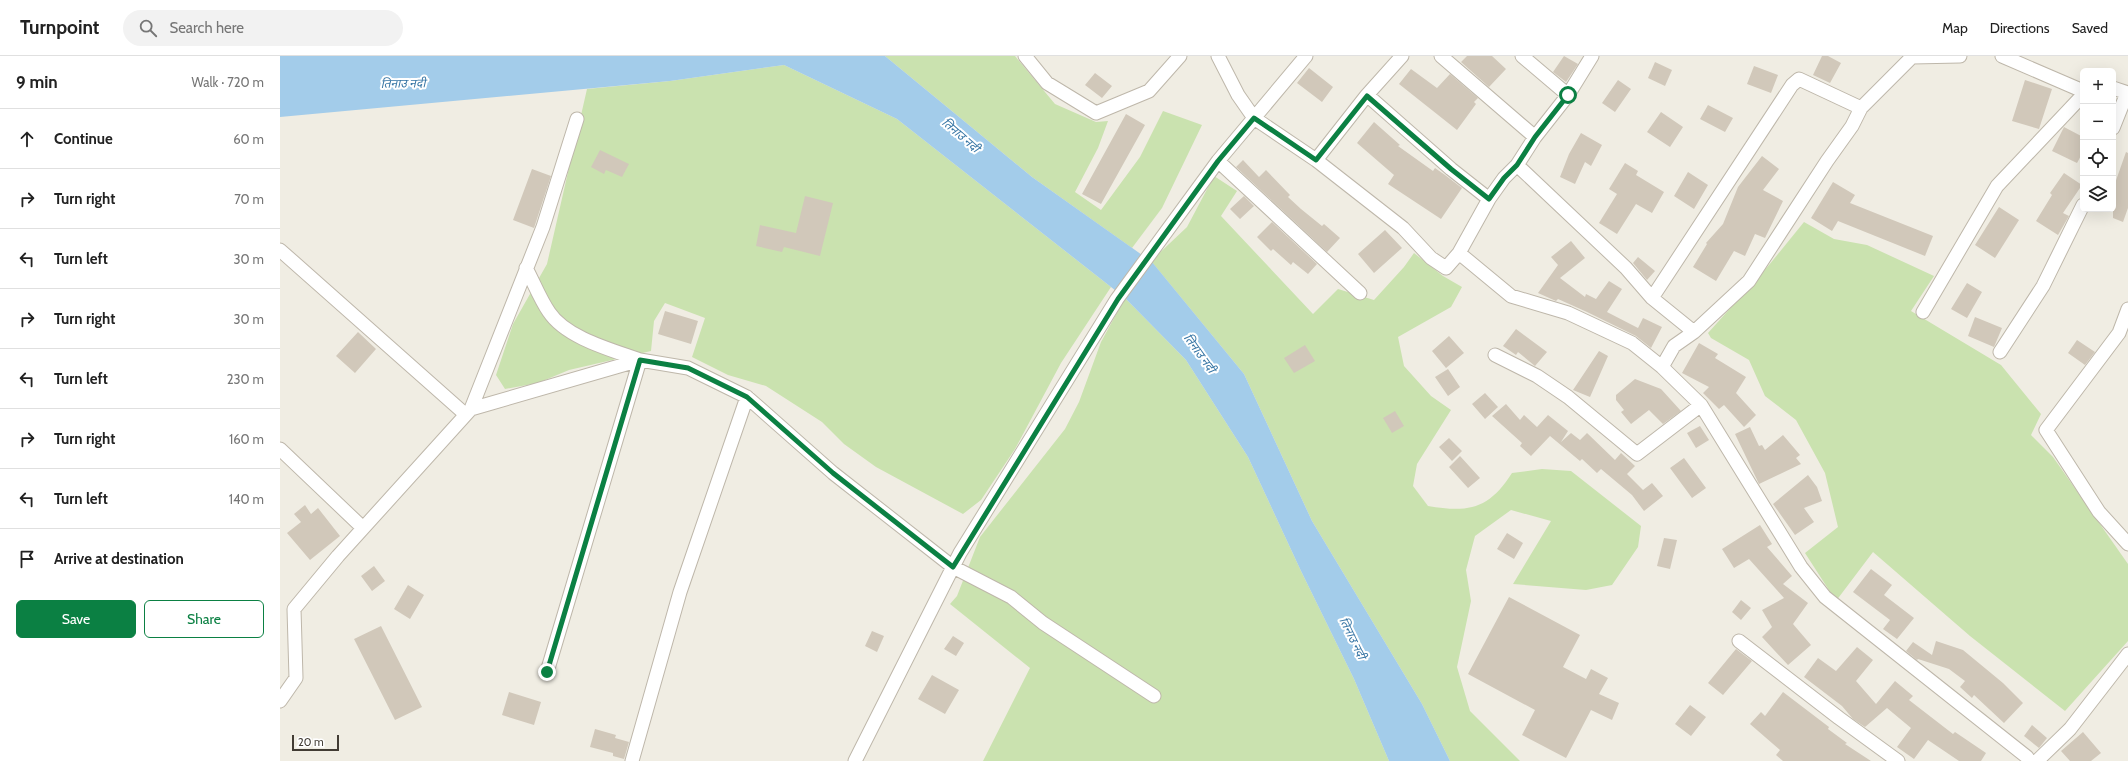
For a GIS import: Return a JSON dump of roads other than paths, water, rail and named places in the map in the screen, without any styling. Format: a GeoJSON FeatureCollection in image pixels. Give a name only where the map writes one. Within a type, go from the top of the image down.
{"type":"FeatureCollection","features":[{"type":"Feature","properties":{"kind":"street"},"geometry":{"type":"LineString","coordinates":[[1025,56],[1047,83],[1096,113],[1149,91],[1180,56]]}},
{"type":"Feature","properties":{"kind":"street"},"geometry":{"type":"LineString","coordinates":[[1218,56],[1238,95],[1254,118],[1316,160],[1403,228],[1436,261],[1446,268],[1459,253],[1489,199],[1504,178],[1517,165],[1535,137],[1568,95],[1592,56]]}},
{"type":"Feature","properties":{"kind":"street"},"geometry":{"type":"LineString","coordinates":[[855,761],[953,567],[1118,299],[1218,161],[1306,56]]}},
{"type":"Feature","properties":{"kind":"street"},"geometry":{"type":"LineString","coordinates":[[1316,160],[1367,96],[1402,56]]}},
{"type":"Feature","properties":{"kind":"street"},"geometry":{"type":"LineString","coordinates":[[1441,56],[1535,137]]}},
{"type":"Feature","properties":{"kind":"street"},"geometry":{"type":"LineString","coordinates":[[1522,56],[1568,95]]}},
{"type":"Feature","properties":{"kind":"street"},"geometry":{"type":"LineString","coordinates":[[1662,367],[1674,346],[1694,332],[1749,281],[1798,208],[1827,161],[1852,126],[1861,108],[1912,57],[1960,56]]}},
{"type":"Feature","properties":{"kind":"street"},"geometry":{"type":"LineString","coordinates":[[2002,56],[2080,90]]}},
{"type":"Feature","properties":{"kind":"street"},"geometry":{"type":"LineString","coordinates":[[1652,298],[1792,85],[1799,79],[1861,108]]}},
{"type":"Feature","properties":{"kind":"street"},"geometry":{"type":"LineString","coordinates":[[2116,89],[2127,93],[2116,120]]}},
{"type":"Feature","properties":{"kind":"street"},"geometry":{"type":"LineString","coordinates":[[1367,96],[1451,169],[1489,199]]}},
{"type":"Feature","properties":{"kind":"street"},"geometry":{"type":"LineString","coordinates":[[1923,312],[1997,186],[2080,98]]}},
{"type":"Feature","properties":{"kind":"street"},"geometry":{"type":"LineString","coordinates":[[280,701],[296,678],[294,609],[363,528],[468,412],[543,227],[577,119]]}},
{"type":"Feature","properties":{"kind":"street"},"geometry":{"type":"LineString","coordinates":[[1218,161],[1360,293]]}},
{"type":"Feature","properties":{"kind":"street"},"geometry":{"type":"LineString","coordinates":[[1517,165],[1626,268],[1652,298],[1694,332]]}},
{"type":"Feature","properties":{"kind":"street"},"geometry":{"type":"LineString","coordinates":[[2000,352],[2043,286],[2080,212]]}},
{"type":"Feature","properties":{"kind":"street"},"geometry":{"type":"LineString","coordinates":[[280,250],[468,412]]}},
{"type":"Feature","properties":{"kind":"street"},"geometry":{"type":"LineString","coordinates":[[1459,253],[1511,296],[1568,313],[1618,336],[1632,343],[1662,367],[1701,406],[1801,567],[1825,597],[2027,757],[2029,761]]}},
{"type":"Feature","properties":{"kind":"street"},"geometry":{"type":"LineString","coordinates":[[526,268],[549,313],[562,326],[580,337],[640,360],[688,368],[747,397],[833,473],[953,567],[1011,597],[1043,623],[1154,696]]}},
{"type":"Feature","properties":{"kind":"street"},"geometry":{"type":"LineString","coordinates":[[2128,309],[2119,333],[2046,430],[2099,512],[2128,544]]}},
{"type":"Feature","properties":{"kind":"street"},"geometry":{"type":"LineString","coordinates":[[1495,355],[1537,376],[1568,397],[1637,454],[1701,406]]}},
{"type":"Feature","properties":{"kind":"street"},"geometry":{"type":"LineString","coordinates":[[468,412],[640,360]]}},
{"type":"Feature","properties":{"kind":"street"},"geometry":{"type":"LineString","coordinates":[[547,672],[640,360]]}},
{"type":"Feature","properties":{"kind":"street"},"geometry":{"type":"LineString","coordinates":[[632,761],[680,592],[747,397]]}},
{"type":"Feature","properties":{"kind":"street"},"geometry":{"type":"LineString","coordinates":[[280,449],[363,528]]}},
{"type":"Feature","properties":{"kind":"street"},"geometry":{"type":"LineString","coordinates":[[1739,641],[1839,718],[1898,761]]}},
{"type":"Feature","properties":{"kind":"street"},"geometry":{"type":"LineString","coordinates":[[2037,761],[2070,729],[2128,654]]}},
{"type":"Feature","properties":{"kind":"water","name":"तिनाउ नदी"},"geometry":{"type":"Polygon","coordinates":[[[280,56],[885,56],[1032,177],[1152,262],[1244,374],[1312,521],[1422,704],[1450,761],[1389,761],[1354,679],[1301,571],[1248,457],[1186,360],[1125,298],[897,119],[784,65],[670,81],[280,117],[280,56]]]}}]}
